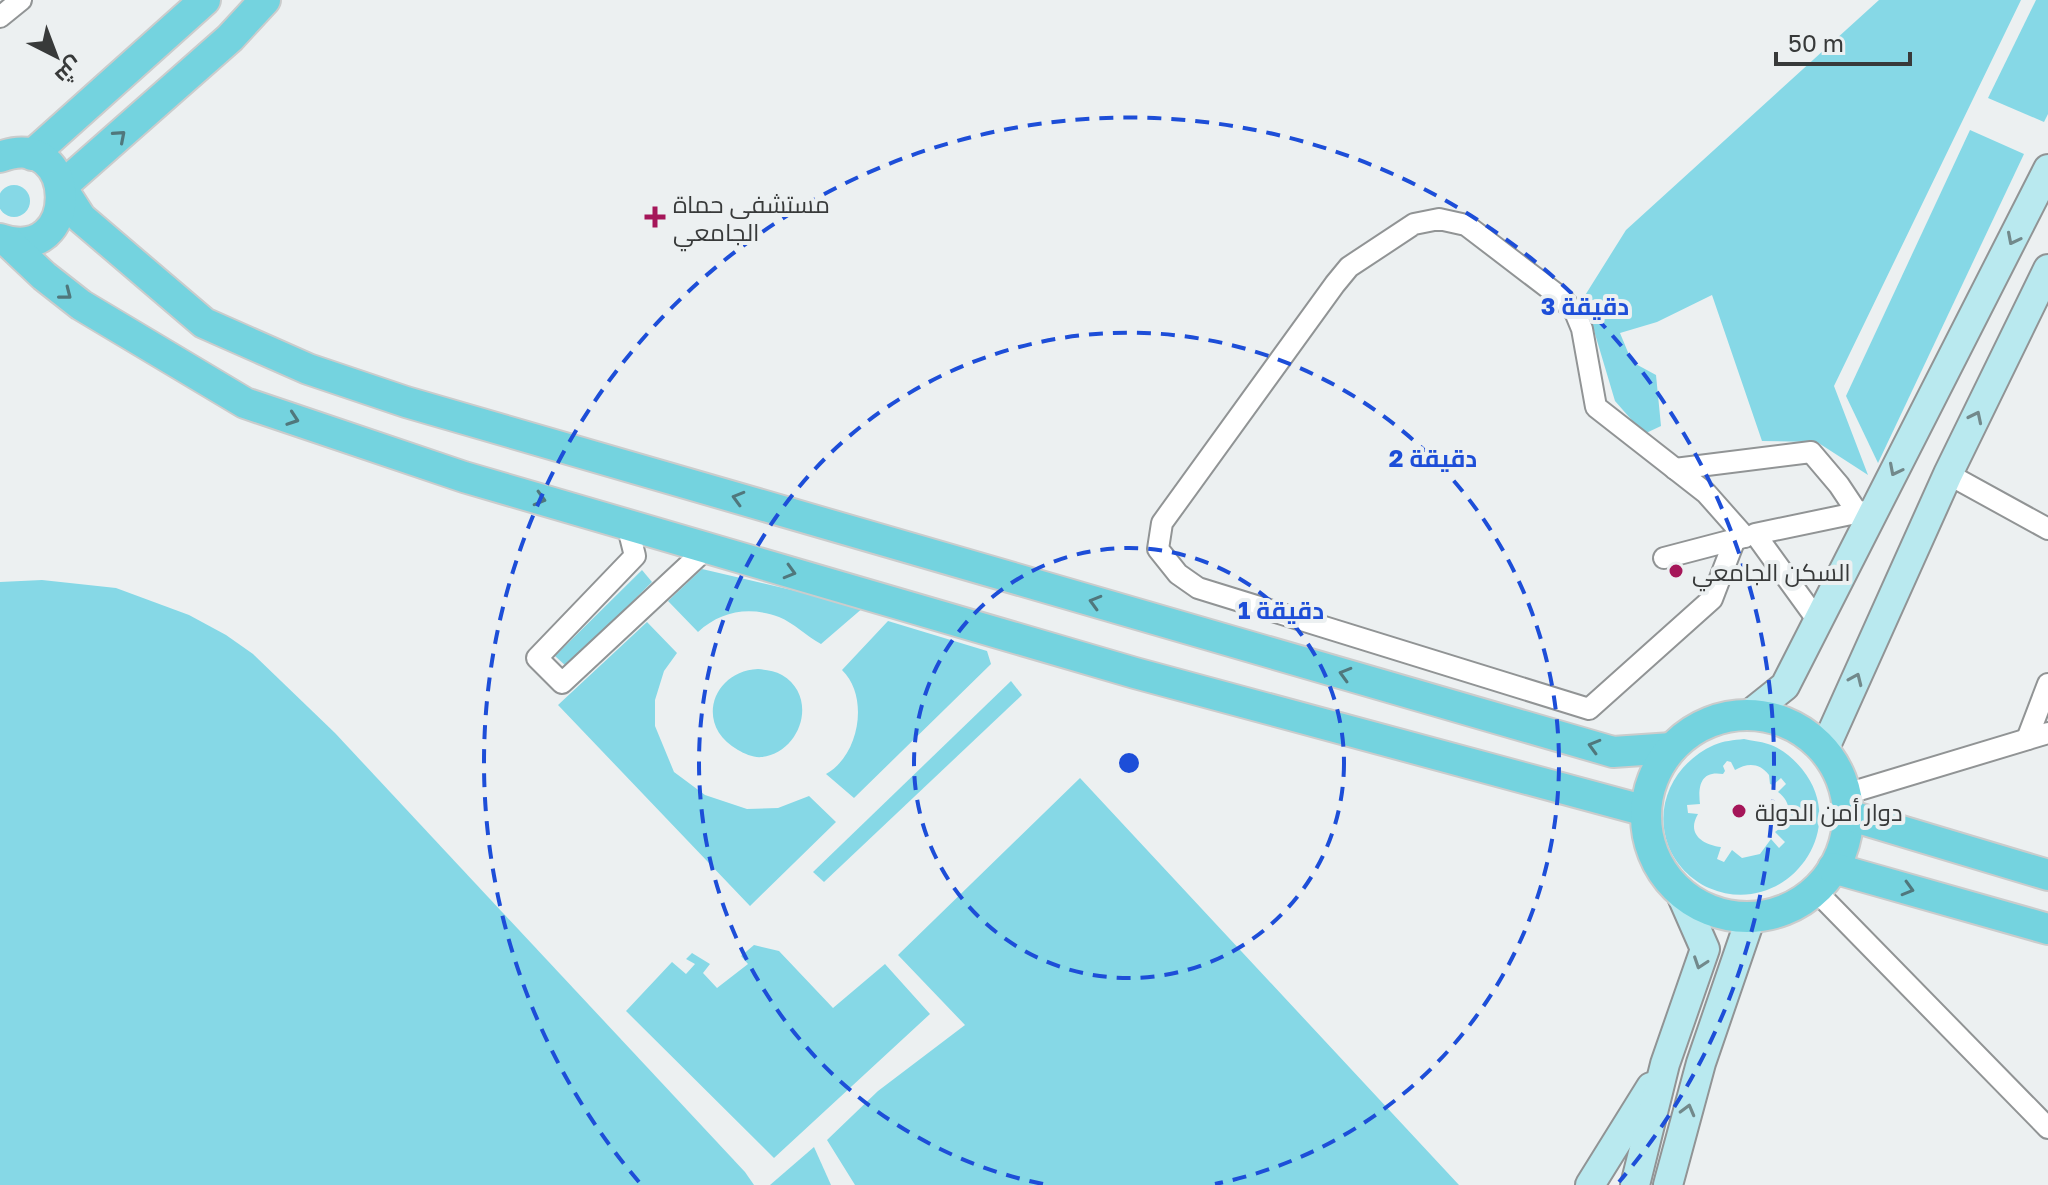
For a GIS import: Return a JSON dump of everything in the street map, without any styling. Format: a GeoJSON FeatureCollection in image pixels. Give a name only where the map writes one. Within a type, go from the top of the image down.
{"type":"FeatureCollection","features":[{"type":"Feature","properties":{"kind":"main road"},"geometry":{"type":"LineString","coordinates":[[10,153],[205,0]]}},
{"type":"Feature","properties":{"kind":"main road"},"geometry":{"type":"LineString","coordinates":[[3,242],[31,241],[50,229],[61,210],[61,187],[230,38],[265,0]]}},
{"type":"Feature","properties":{"kind":"main road"},"geometry":{"type":"LineString","coordinates":[[10,153],[51,168],[81,218],[204,323],[308,369],[436,411],[1613,752],[1672,748]]}},
{"type":"Feature","properties":{"kind":"main road"},"geometry":{"type":"LineString","coordinates":[[1750,714],[1785,686],[1818,621],[1866,511],[2048,169]]}},
{"type":"Feature","properties":{"kind":"main road"},"geometry":{"type":"LineString","coordinates":[[3,242],[81,305],[245,403],[464,477],[1135,673],[1646,811]]}},
{"type":"Feature","properties":{"kind":"main road"},"geometry":{"type":"LineString","coordinates":[[1824,750],[1948,474],[2048,269]]}},
{"type":"Feature","properties":{"kind":"main road"},"geometry":{"type":"LineString","coordinates":[[1750,714],[1778,719],[1803,731],[1824,750],[1838,770],[1847,805],[1844,842],[1824,879],[1796,904],[1774,913],[1751,917],[1725,915],[1701,906],[1680,892],[1660,869],[1648,841],[1646,811],[1653,777],[1672,748],[1694,729],[1721,718],[1750,714]]}},
{"type":"Feature","properties":{"kind":"main road"},"geometry":{"type":"LineString","coordinates":[[1847,805],[2048,875]]}},
{"type":"Feature","properties":{"kind":"main road"},"geometry":{"type":"LineString","coordinates":[[1824,879],[2048,929]]}},
{"type":"Feature","properties":{"kind":"main road"},"geometry":{"type":"LineString","coordinates":[[1635,1185],[1665,1064],[1705,949],[1680,892]]}},
{"type":"Feature","properties":{"kind":"main road"},"geometry":{"type":"LineString","coordinates":[[1668,1185],[1701,1063],[1751,917]]}},
{"type":"Feature","properties":{"kind":"main road"},"geometry":{"type":"LineString","coordinates":[[1590,1185],[1665,1064]]}},
{"type":"Feature","properties":{"kind":"street"},"geometry":{"type":"LineString","coordinates":[[0,17],[21,0]]}},
{"type":"Feature","properties":{"kind":"street"},"geometry":{"type":"LineString","coordinates":[[1745,537],[1712,599],[1589,709],[1198,588],[1178,574],[1158,549],[1162,523],[1349,267],[1414,224],[1439,219],[1466,225],[1559,296],[1575,312],[1582,329],[1596,407],[1706,493],[1745,537],[1818,621]]}},
{"type":"Feature","properties":{"kind":"street"},"geometry":{"type":"LineString","coordinates":[[1675,469],[1811,452],[1866,511]]}},
{"type":"Feature","properties":{"kind":"street"},"geometry":{"type":"LineString","coordinates":[[1948,474],[2048,529]]}},
{"type":"Feature","properties":{"kind":"street"},"geometry":{"type":"LineString","coordinates":[[1664,558],[1866,511]]}},
{"type":"Feature","properties":{"kind":"street"},"geometry":{"type":"LineString","coordinates":[[627,524],[635,556],[537,658],[562,683],[707,548]]}},
{"type":"Feature","properties":{"kind":"street"},"geometry":{"type":"LineString","coordinates":[[2027,739],[2048,684]]}},
{"type":"Feature","properties":{"kind":"street"},"geometry":{"type":"LineString","coordinates":[[1847,805],[2048,733]]}},
{"type":"Feature","properties":{"kind":"street"},"geometry":{"type":"LineString","coordinates":[[1824,879],[2048,1128]]}},
{"type":"Feature","properties":{"kind":"shaded area"},"geometry":{"type":"Polygon","coordinates":[[[1879,0],[2021,0],[1834,386],[1868,475],[1817,442],[1762,441],[1712,295],[1657,322],[1620,333],[1632,362],[1656,375],[1661,426],[1644,434],[1615,401],[1584,297],[1626,230],[1879,0]]]}},
{"type":"Feature","properties":{"kind":"shaded area"},"geometry":{"type":"Polygon","coordinates":[[[2036,0],[2048,0],[2048,114],[2044,122],[1988,98],[2036,0]]]}},
{"type":"Feature","properties":{"kind":"shaded area"},"geometry":{"type":"Polygon","coordinates":[[[1970,130],[2024,154],[1878,463],[1846,396],[1970,130]]]}},
{"type":"Feature","properties":{"kind":"shaded area"},"geometry":{"type":"Polygon","coordinates":[[[14,185],[26,189],[30,201],[26,213],[14,217],[2,213],[-2,201],[2,189],[14,185]]]}},
{"type":"Feature","properties":{"kind":"shaded area"},"geometry":{"type":"Polygon","coordinates":[[[702,569],[864,607],[821,644],[784,620],[757,612],[726,615],[698,632],[668,601],[702,569]]]}},
{"type":"Feature","properties":{"kind":"shaded area"},"geometry":{"type":"Polygon","coordinates":[[[642,570],[652,582],[567,667],[555,656],[642,570]]]}},
{"type":"Feature","properties":{"kind":"shaded area"},"geometry":{"type":"Polygon","coordinates":[[[42,580],[116,588],[189,615],[253,654],[335,733],[754,1185],[0,1185],[0,582],[42,580]]]}},
{"type":"Feature","properties":{"kind":"shaded area"},"geometry":{"type":"Polygon","coordinates":[[[888,621],[987,651],[991,664],[854,798],[826,774],[846,754],[857,725],[856,695],[851,681],[842,670],[888,621]]]}},
{"type":"Feature","properties":{"kind":"shaded area"},"geometry":{"type":"Polygon","coordinates":[[[647,622],[677,653],[664,671],[655,700],[655,726],[674,772],[705,795],[747,809],[778,808],[809,796],[836,822],[750,906],[558,705],[647,622]]]}},
{"type":"Feature","properties":{"kind":"shaded area"},"geometry":{"type":"Polygon","coordinates":[[[758,669],[779,674],[793,685],[800,696],[802,709],[795,735],[787,745],[776,753],[762,757],[741,751],[724,740],[716,728],[713,714],[714,701],[729,679],[758,669]]]}},
{"type":"Feature","properties":{"kind":"shaded area"},"geometry":{"type":"Polygon","coordinates":[[[1011,681],[1022,695],[824,882],[813,872],[1011,681]]]}},
{"type":"Feature","properties":{"kind":"shaded area"},"geometry":{"type":"Polygon","coordinates":[[[1744,739],[1773,746],[1795,761],[1816,794],[1819,819],[1814,843],[1802,864],[1784,881],[1762,892],[1736,895],[1709,888],[1684,871],[1668,845],[1664,814],[1671,786],[1689,762],[1714,745],[1744,739]],[[1727,761],[1723,766],[1723,774],[1709,775],[1702,781],[1700,804],[1687,805],[1688,813],[1698,814],[1695,833],[1708,844],[1721,847],[1717,859],[1724,862],[1732,850],[1742,858],[1760,854],[1771,839],[1779,848],[1785,842],[1775,832],[1784,823],[1788,812],[1787,802],[1778,792],[1786,784],[1781,778],[1773,785],[1770,784],[1769,775],[1761,768],[1748,765],[1735,770],[1727,761]]]}},
{"type":"Feature","properties":{"kind":"shaded area"},"geometry":{"type":"Polygon","coordinates":[[[1080,778],[1459,1185],[855,1185],[827,1140],[878,1091],[965,1025],[898,955],[1080,778]]]}},
{"type":"Feature","properties":{"kind":"shaded area"},"geometry":{"type":"Polygon","coordinates":[[[754,945],[779,951],[833,1008],[885,964],[930,1014],[774,1158],[626,1011],[672,962],[686,974],[695,964],[686,959],[692,953],[710,964],[703,973],[717,988],[748,964],[741,956],[754,945]]]}},
{"type":"Feature","properties":{"kind":"shaded area"},"geometry":{"type":"Polygon","coordinates":[[[814,1147],[831,1185],[770,1185],[814,1147]]]}},
{"type":"Feature","properties":{"kind":"place","name":"مستشفى حماة الجامعي"},"geometry":{"type":"Point","coordinates":[655,217]}},
{"type":"Feature","properties":{"kind":"place","name":"السكن الجامعي"},"geometry":{"type":"Point","coordinates":[1676,571]}},
{"type":"Feature","properties":{"kind":"place","name":"دوار أمن الدولة"},"geometry":{"type":"Point","coordinates":[1739,811]}}]}
